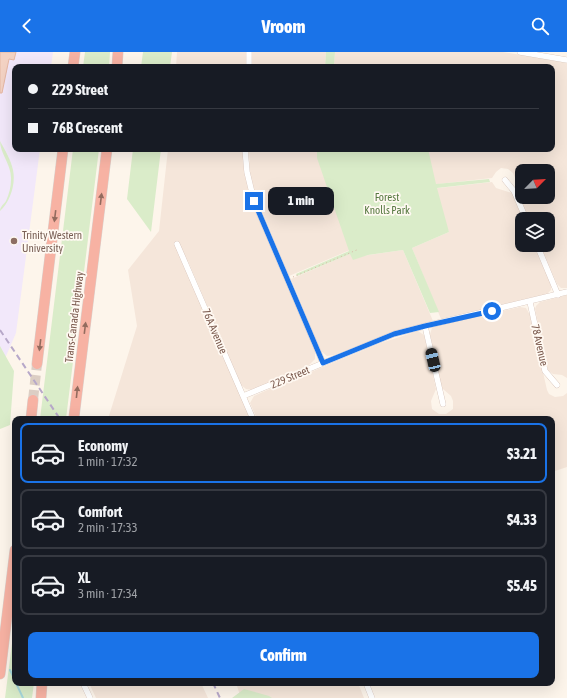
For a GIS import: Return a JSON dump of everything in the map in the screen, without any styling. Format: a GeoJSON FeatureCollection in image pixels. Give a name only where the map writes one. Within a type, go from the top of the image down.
{"type":"FeatureCollection","features":[{"type":"Feature","properties":{"kind":"highway"},"geometry":{"type":"LineString","coordinates":[[73,64],[75,52]]}},
{"type":"Feature","properties":{"kind":"highway"},"geometry":{"type":"LineString","coordinates":[[116,64],[118,52]]}},
{"type":"Feature","properties":{"kind":"highway"},"geometry":{"type":"LineString","coordinates":[[37,364],[63,152]]}},
{"type":"Feature","properties":{"kind":"highway","name":"Trans-Canada Highway"},"geometry":{"type":"LineString","coordinates":[[74,416],[107,152]]}},
{"type":"Feature","properties":{"kind":"highway"},"geometry":{"type":"LineString","coordinates":[[31,416],[33,400]]}},
{"type":"Feature","properties":{"kind":"highway"},"geometry":{"type":"LineString","coordinates":[[0,674],[12,576]]}},
{"type":"Feature","properties":{"kind":"highway"},"geometry":{"type":"LineString","coordinates":[[0,663],[4,645]]}},
{"type":"Feature","properties":{"kind":"highway"},"geometry":{"type":"LineString","coordinates":[[42,698],[43,686]]}},
{"type":"Feature","properties":{"kind":"street"},"geometry":{"type":"LineString","coordinates":[[249,52],[249,64]]}},
{"type":"Feature","properties":{"kind":"street"},"geometry":{"type":"LineString","coordinates":[[520,52],[567,60]]}},
{"type":"Feature","properties":{"kind":"street"},"geometry":{"type":"LineString","coordinates":[[245,152],[247,172],[254,201],[323,363]]}},
{"type":"Feature","properties":{"kind":"street"},"geometry":{"type":"LineString","coordinates":[[505,180],[514,190],[523,212]]}},
{"type":"Feature","properties":{"kind":"street","name":"76A Avenue"},"geometry":{"type":"LineString","coordinates":[[177,244],[252,416]]}},
{"type":"Feature","properties":{"kind":"street"},"geometry":{"type":"LineString","coordinates":[[540,252],[558,295]]}},
{"type":"Feature","properties":{"kind":"street","name":"229 Street"},"geometry":{"type":"LineString","coordinates":[[243,396],[394,334],[567,292]]}},
{"type":"Feature","properties":{"kind":"street","name":"78 Avenue"},"geometry":{"type":"LineString","coordinates":[[530,302],[545,371],[557,386]]}},
{"type":"Feature","properties":{"kind":"street"},"geometry":{"type":"LineString","coordinates":[[425,326],[443,404]]}},
{"type":"Feature","properties":{"kind":"street"},"geometry":{"type":"LineString","coordinates":[[84,686],[90,698]]}},
{"type":"Feature","properties":{"kind":"street"},"geometry":{"type":"LineString","coordinates":[[367,686],[372,698]]}},
{"type":"Feature","properties":{"kind":"path"},"geometry":{"type":"LineString","coordinates":[[287,279],[359,249]]}},
{"type":"Feature","properties":{"kind":"shaded area","name":"Trinity Western University"},"geometry":{"type":"Polygon","coordinates":[[[0,52],[53,52],[51,64],[12,64],[12,152],[40,152],[16,333],[0,370],[0,52]]]}},
{"type":"Feature","properties":{"kind":"shaded area"},"geometry":{"type":"Polygon","coordinates":[[[177,52],[246,52],[246,64],[176,64],[177,52]]]}},
{"type":"Feature","properties":{"kind":"shaded area"},"geometry":{"type":"Polygon","coordinates":[[[252,52],[326,52],[325,64],[251,64],[252,52]]]}},
{"type":"Feature","properties":{"kind":"shaded area"},"geometry":{"type":"Polygon","coordinates":[[[335,52],[503,52],[567,63],[567,288],[561,288],[557,284],[543,252],[555,252],[555,212],[526,212],[523,204],[555,204],[555,164],[515,164],[515,178],[513,173],[508,169],[501,168],[492,178],[429,185],[414,152],[555,152],[555,64],[334,64],[335,52]]]}},
{"type":"Feature","properties":{"kind":"shaded area"},"geometry":{"type":"Polygon","coordinates":[[[168,152],[243,152],[244,171],[252,204],[315,350],[315,359],[309,365],[252,390],[246,389],[241,385],[188,261],[184,262],[249,416],[109,416],[137,326],[128,270],[159,231],[168,152]]]}},
{"type":"Feature","properties":{"kind":"shaded area"},"geometry":{"type":"Polygon","coordinates":[[[249,152],[323,152],[357,247],[289,276],[253,189],[250,176],[249,152]]]}},
{"type":"Feature","properties":{"kind":"shaded area"},"geometry":{"type":"Polygon","coordinates":[[[492,182],[496,188],[512,193],[515,204],[517,204],[520,212],[515,212],[515,252],[537,252],[551,285],[551,290],[547,294],[441,319],[412,248],[449,232],[430,189],[492,182]]]}},
{"type":"Feature","properties":{"kind":"shaded area"},"geometry":{"type":"Polygon","coordinates":[[[359,250],[362,256],[403,250],[433,321],[393,332],[334,355],[327,356],[321,351],[291,279],[359,250]]]}},
{"type":"Feature","properties":{"kind":"shaded area"},"geometry":{"type":"Polygon","coordinates":[[[567,295],[567,378],[562,375],[553,374],[548,370],[535,309],[540,302],[567,295]]]}},
{"type":"Feature","properties":{"kind":"shaded area"},"geometry":{"type":"Polygon","coordinates":[[[520,307],[526,308],[530,315],[547,390],[549,394],[555,397],[563,396],[567,393],[567,467],[555,471],[555,416],[256,416],[250,403],[254,396],[381,343],[418,331],[424,335],[436,389],[431,401],[432,409],[439,414],[446,414],[453,409],[453,401],[451,396],[443,389],[441,385],[430,334],[432,328],[520,307]]]}},
{"type":"Feature","properties":{"kind":"shaded area"},"geometry":{"type":"Polygon","coordinates":[[[90,686],[202,686],[208,698],[96,698],[90,686]]]}},
{"type":"Feature","properties":{"kind":"shaded area"},"geometry":{"type":"Polygon","coordinates":[[[237,686],[359,686],[364,698],[241,698],[237,686]]]}},
{"type":"Feature","properties":{"kind":"green space"},"geometry":{"type":"Polygon","coordinates":[[[85,52],[110,52],[109,64],[83,64],[85,52]]]}},
{"type":"Feature","properties":{"kind":"green space"},"geometry":{"type":"Polygon","coordinates":[[[143,52],[172,52],[170,64],[141,64],[143,52]]]}},
{"type":"Feature","properties":{"kind":"green space"},"geometry":{"type":"Polygon","coordinates":[[[326,52],[335,52],[334,64],[325,64],[326,52]]]}},
{"type":"Feature","properties":{"kind":"green space"},"geometry":{"type":"Polygon","coordinates":[[[0,141],[11,163],[14,181],[7,203],[0,211],[8,196],[11,175],[0,141]]]}},
{"type":"Feature","properties":{"kind":"green space"},"geometry":{"type":"Polygon","coordinates":[[[73,152],[99,152],[66,416],[40,416],[73,152]]]}},
{"type":"Feature","properties":{"kind":"green space"},"geometry":{"type":"Polygon","coordinates":[[[133,152],[161,152],[151,232],[127,199],[133,152]]]}},
{"type":"Feature","properties":{"kind":"green space","name":"Forest Knolls Park"},"geometry":{"type":"Polygon","coordinates":[[[317,152],[429,152],[436,184],[489,179],[490,182],[437,188],[449,232],[412,248],[439,312],[430,313],[403,250],[368,255],[353,260],[350,254],[297,276],[296,274],[349,251],[317,158],[317,152]]]}},
{"type":"Feature","properties":{"kind":"green space"},"geometry":{"type":"Polygon","coordinates":[[[0,346],[14,371],[10,425],[0,429],[0,346]]]}},
{"type":"Feature","properties":{"kind":"green space"},"geometry":{"type":"Polygon","coordinates":[[[12,643],[12,686],[34,686],[32,698],[5,698],[12,643]]]}},
{"type":"Feature","properties":{"kind":"green space"},"geometry":{"type":"Polygon","coordinates":[[[244,689],[269,696],[272,698],[232,698],[244,689]]]}},
{"type":"Feature","properties":{"kind":"building"},"geometry":{"type":"Polygon","coordinates":[[[0,52],[16,52],[14,60],[9,59],[2,93],[0,93],[0,52]]]}},
{"type":"Feature","properties":{"kind":"waterway"},"geometry":{"type":"LineString","coordinates":[[10,670],[12,674]]}},
{"type":"Feature","properties":{"kind":"waterway"},"geometry":{"type":"LineString","coordinates":[[17,686],[23,698]]}},
{"type":"Feature","properties":{"kind":"tunnel"},"geometry":{"type":"LineString","coordinates":[[33,400],[37,364]]}},
{"type":"Feature","properties":{"kind":"railway"},"geometry":{"type":"LineString","coordinates":[[0,330],[58,416]]}},
{"type":"Feature","properties":{"kind":"railway"},"geometry":{"type":"LineString","coordinates":[[214,686],[220,698]]}},
{"type":"Feature","properties":{"kind":"place","name":"Trinity Western University"},"geometry":{"type":"Point","coordinates":[14,241]}},
{"type":"Feature","properties":{"kind":"route"},"geometry":{"type":"LineString","coordinates":[[254,201],[323,363],[394,334],[492,311]]}}]}
